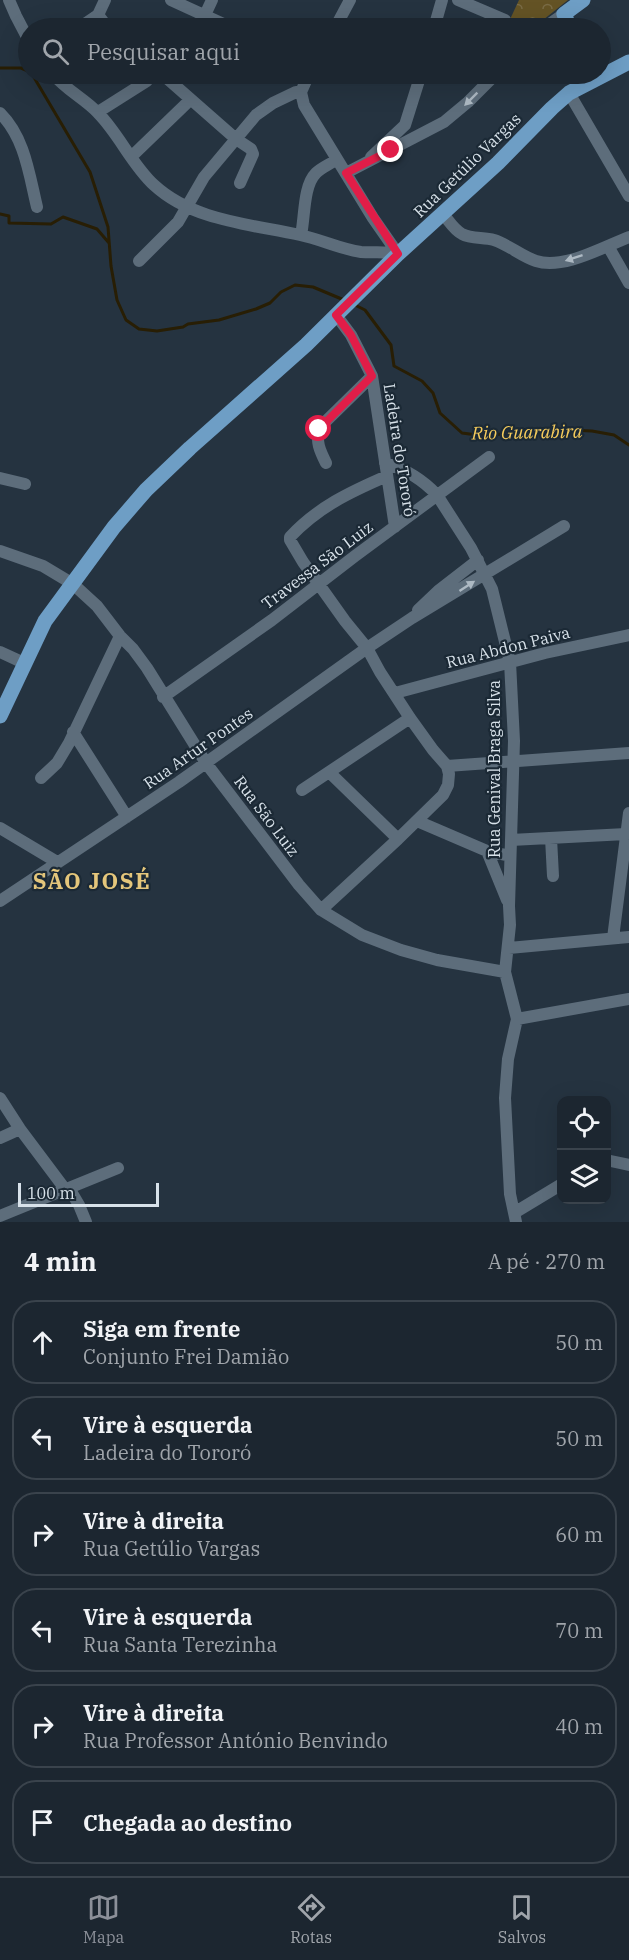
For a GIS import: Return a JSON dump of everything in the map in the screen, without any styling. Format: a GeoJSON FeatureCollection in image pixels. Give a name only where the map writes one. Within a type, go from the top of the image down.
{"type":"FeatureCollection","features":[{"type":"Feature","properties":{"kind":"main road"},"geometry":{"type":"LineString","coordinates":[[566,18],[564,14],[583,0]]}},
{"type":"Feature","properties":{"kind":"main road","name":"Rua Getúlio Vargas"},"geometry":{"type":"LineString","coordinates":[[611,70],[629,63]]}},
{"type":"Feature","properties":{"kind":"main road","name":"Rua Getúlio Vargas"},"geometry":{"type":"LineString","coordinates":[[0,716],[45,621],[114,527],[146,490],[266,382],[362,292],[398,254],[569,93],[582,84]]}},
{"type":"Feature","properties":{"kind":"street"},"geometry":{"type":"LineString","coordinates":[[9,0],[18,20]]}},
{"type":"Feature","properties":{"kind":"street"},"geometry":{"type":"LineString","coordinates":[[94,18],[98,15],[105,0]]}},
{"type":"Feature","properties":{"kind":"street"},"geometry":{"type":"LineString","coordinates":[[171,0],[211,18]]}},
{"type":"Feature","properties":{"kind":"street"},"geometry":{"type":"LineString","coordinates":[[205,15],[212,0]]}},
{"type":"Feature","properties":{"kind":"street"},"geometry":{"type":"LineString","coordinates":[[340,18],[350,0]]}},
{"type":"Feature","properties":{"kind":"street"},"geometry":{"type":"LineString","coordinates":[[437,18],[442,0]]}},
{"type":"Feature","properties":{"kind":"street"},"geometry":{"type":"LineString","coordinates":[[458,0],[500,18]]}},
{"type":"Feature","properties":{"kind":"street"},"geometry":{"type":"LineString","coordinates":[[558,18],[564,14]]}},
{"type":"Feature","properties":{"kind":"street"},"geometry":{"type":"LineString","coordinates":[[62,84],[98,112],[153,184],[187,208],[242,223],[302,235],[347,249],[398,254]]}},
{"type":"Feature","properties":{"kind":"street"},"geometry":{"type":"LineString","coordinates":[[98,112],[142,84]]}},
{"type":"Feature","properties":{"kind":"street"},"geometry":{"type":"LineString","coordinates":[[173,84],[236,139],[251,149],[253,154],[240,183]]}},
{"type":"Feature","properties":{"kind":"street"},"geometry":{"type":"LineString","coordinates":[[305,84],[301,92],[304,105],[398,254]]}},
{"type":"Feature","properties":{"kind":"street"},"geometry":{"type":"LineString","coordinates":[[366,162],[405,124],[418,84]]}},
{"type":"Feature","properties":{"kind":"street"},"geometry":{"type":"LineString","coordinates":[[346,173],[444,122],[486,84]]}},
{"type":"Feature","properties":{"kind":"street"},"geometry":{"type":"LineString","coordinates":[[139,261],[178,222],[204,177],[256,115],[273,103],[296,92],[301,92]]}},
{"type":"Feature","properties":{"kind":"street"},"geometry":{"type":"LineString","coordinates":[[569,93],[629,196]]}},
{"type":"Feature","properties":{"kind":"street"},"geometry":{"type":"LineString","coordinates":[[131,158],[190,100]]}},
{"type":"Feature","properties":{"kind":"street"},"geometry":{"type":"LineString","coordinates":[[0,113],[16,132],[21,144],[37,207]]}},
{"type":"Feature","properties":{"kind":"street"},"geometry":{"type":"LineString","coordinates":[[302,235],[304,204],[312,178],[318,171],[337,159]]}},
{"type":"Feature","properties":{"kind":"street"},"geometry":{"type":"LineString","coordinates":[[443,214],[462,235],[492,240],[546,263],[570,260],[629,237]]}},
{"type":"Feature","properties":{"kind":"street"},"geometry":{"type":"LineString","coordinates":[[608,246],[629,283]]}},
{"type":"Feature","properties":{"kind":"street","name":"Ladeira do Tororó"},"geometry":{"type":"LineString","coordinates":[[338,313],[372,376],[395,527]]}},
{"type":"Feature","properties":{"kind":"street"},"geometry":{"type":"LineString","coordinates":[[326,463],[317,443],[320,427],[372,376]]}},
{"type":"Feature","properties":{"kind":"street","name":"Travessa São Luiz"},"geometry":{"type":"LineString","coordinates":[[163,697],[489,457]]}},
{"type":"Feature","properties":{"kind":"street"},"geometry":{"type":"LineString","coordinates":[[321,910],[445,792],[449,779],[447,766],[410,718],[367,648],[345,621],[290,540],[290,537],[319,512],[386,470]]}},
{"type":"Feature","properties":{"kind":"street","name":"Rua Genival Braga Silva"},"geometry":{"type":"LineString","coordinates":[[386,470],[408,472],[437,495],[478,560],[492,589],[510,662],[513,762],[510,925],[505,972],[517,1019]]}},
{"type":"Feature","properties":{"kind":"street"},"geometry":{"type":"LineString","coordinates":[[0,478],[25,484]]}},
{"type":"Feature","properties":{"kind":"street","name":"Rua Artur Pontes"},"geometry":{"type":"LineString","coordinates":[[0,901],[206,763],[412,618],[564,526]]}},
{"type":"Feature","properties":{"kind":"street","name":"Rua São Luiz"},"geometry":{"type":"LineString","coordinates":[[0,551],[43,566],[74,584],[97,606],[133,649],[206,763],[299,885],[321,910],[362,935],[401,950],[437,960],[505,972]]}},
{"type":"Feature","properties":{"kind":"street","name":"Rua Artur Pontes"},"geometry":{"type":"LineString","coordinates":[[412,618],[438,591],[478,560]]}},
{"type":"Feature","properties":{"kind":"street","name":"Rua Abdon Paiva"},"geometry":{"type":"LineString","coordinates":[[395,693],[510,662],[629,635]]}},
{"type":"Feature","properties":{"kind":"street"},"geometry":{"type":"LineString","coordinates":[[41,778],[57,763],[69,742],[120,636]]}},
{"type":"Feature","properties":{"kind":"street"},"geometry":{"type":"LineString","coordinates":[[0,652],[24,663]]}},
{"type":"Feature","properties":{"kind":"street"},"geometry":{"type":"LineString","coordinates":[[302,790],[410,718]]}},
{"type":"Feature","properties":{"kind":"street"},"geometry":{"type":"LineString","coordinates":[[73,732],[127,817]]}},
{"type":"Feature","properties":{"kind":"street"},"geometry":{"type":"LineString","coordinates":[[447,766],[629,753]]}},
{"type":"Feature","properties":{"kind":"street"},"geometry":{"type":"LineString","coordinates":[[329,772],[398,839]]}},
{"type":"Feature","properties":{"kind":"street"},"geometry":{"type":"LineString","coordinates":[[612,938],[626,868],[626,834],[629,813]]}},
{"type":"Feature","properties":{"kind":"street"},"geometry":{"type":"LineString","coordinates":[[417,820],[487,852],[510,856]]}},
{"type":"Feature","properties":{"kind":"street"},"geometry":{"type":"LineString","coordinates":[[0,828],[57,862]]}},
{"type":"Feature","properties":{"kind":"street"},"geometry":{"type":"LineString","coordinates":[[511,840],[626,834]]}},
{"type":"Feature","properties":{"kind":"street"},"geometry":{"type":"LineString","coordinates":[[551,838],[553,876]]}},
{"type":"Feature","properties":{"kind":"street","name":"Rua Genival Braga Silva"},"geometry":{"type":"LineString","coordinates":[[487,852],[509,906]]}},
{"type":"Feature","properties":{"kind":"street"},"geometry":{"type":"LineString","coordinates":[[509,948],[629,937]]}},
{"type":"Feature","properties":{"kind":"street"},"geometry":{"type":"LineString","coordinates":[[557,1187],[515,1218],[507,1158],[505,1084],[517,1019],[629,999]]}},
{"type":"Feature","properties":{"kind":"street"},"geometry":{"type":"LineString","coordinates":[[0,1098],[20,1130],[79,1205],[86,1222]]}},
{"type":"Feature","properties":{"kind":"street"},"geometry":{"type":"LineString","coordinates":[[0,1138],[20,1130]]}},
{"type":"Feature","properties":{"kind":"street"},"geometry":{"type":"LineString","coordinates":[[611,1161],[629,1165]]}},
{"type":"Feature","properties":{"kind":"street"},"geometry":{"type":"LineString","coordinates":[[0,1216],[118,1168]]}},
{"type":"Feature","properties":{"kind":"green space"},"geometry":{"type":"Polygon","coordinates":[[[519,0],[568,0],[546,18],[511,18],[519,0]]]}},
{"type":"Feature","properties":{"kind":"waterway","name":"Rio Guarabira"},"geometry":{"type":"LineString","coordinates":[[0,68],[18,68]]}},
{"type":"Feature","properties":{"kind":"waterway","name":"Rio Guarabira"},"geometry":{"type":"LineString","coordinates":[[38,84],[90,172],[108,227],[117,300],[126,320],[139,329],[157,331],[219,320],[270,303],[281,292],[295,285],[313,287],[344,300]]}},
{"type":"Feature","properties":{"kind":"waterway"},"geometry":{"type":"LineString","coordinates":[[0,214],[9,216],[9,223],[51,224],[63,217],[97,229],[109,243]]}},
{"type":"Feature","properties":{"kind":"waterway","name":"Rio Guarabira"},"geometry":{"type":"LineString","coordinates":[[353,304],[365,310],[391,345],[394,366],[422,381],[433,393],[440,413],[462,433],[507,434],[516,430],[545,429],[592,431],[614,435],[629,445]]}},
{"type":"Feature","properties":{"kind":"district","name":"SÃO JOSÉ"},"geometry":{"type":"Point","coordinates":[92,880]}},
{"type":"Feature","properties":{"kind":"route"},"geometry":{"type":"LineString","coordinates":[[319,429],[372,376],[351,335],[336,315],[362,292],[398,254],[346,173],[391,150]]}}]}
